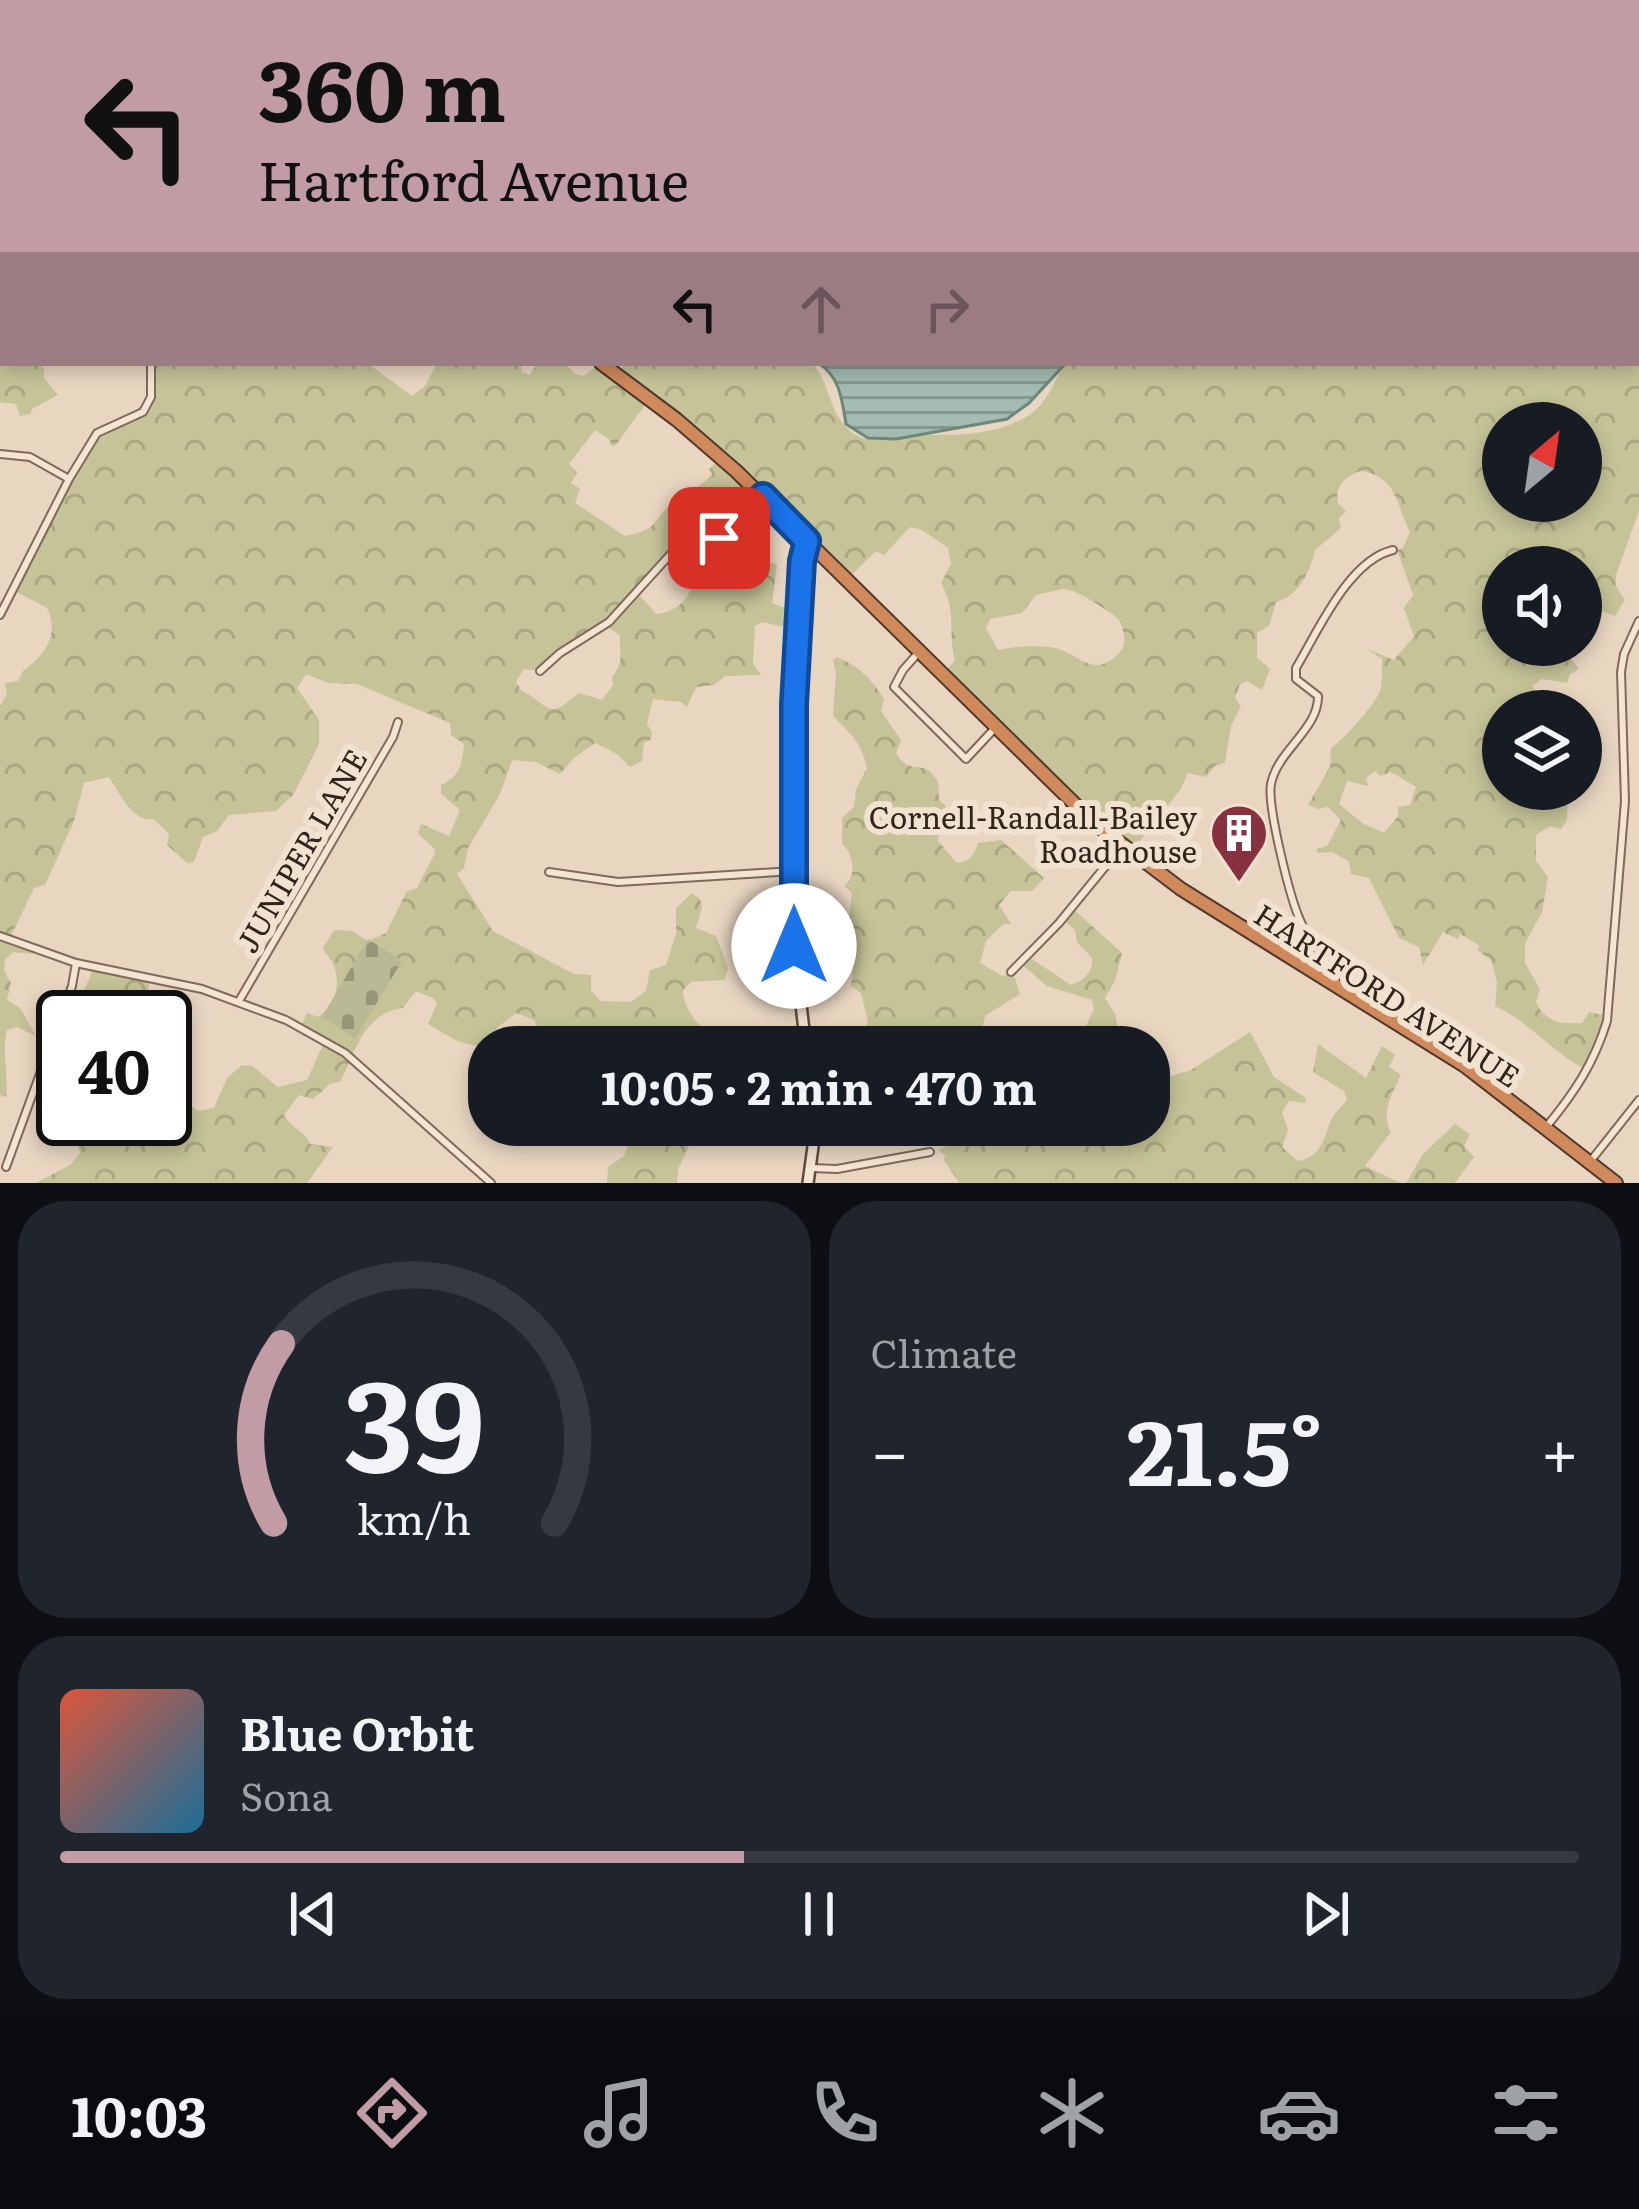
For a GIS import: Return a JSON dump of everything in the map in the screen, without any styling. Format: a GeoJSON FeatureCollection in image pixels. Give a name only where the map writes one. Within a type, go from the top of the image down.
{"type":"FeatureCollection","features":[{"type":"Feature","properties":{"kind":"highway","name":"HARTFORD AVENUE"},"geometry":{"type":"LineString","coordinates":[[605,366],[677,420],[763,496],[1094,824],[1181,889],[1465,1066],[1616,1183]]}},
{"type":"Feature","properties":{"kind":"street"},"geometry":{"type":"LineString","coordinates":[[0,615],[97,433],[143,412],[151,397],[151,366]]}},
{"type":"Feature","properties":{"kind":"street"},"geometry":{"type":"LineString","coordinates":[[0,454],[30,457],[69,479]]}},
{"type":"Feature","properties":{"kind":"street"},"geometry":{"type":"LineString","coordinates":[[540,671],[609,622],[679,546],[719,538],[736,528],[763,496]]}},
{"type":"Feature","properties":{"kind":"street"},"geometry":{"type":"LineString","coordinates":[[804,1026],[794,946],[794,693],[807,541]]}},
{"type":"Feature","properties":{"kind":"street"},"geometry":{"type":"LineString","coordinates":[[1338,987],[1300,920],[1270,790],[1274,774],[1310,722],[1319,700],[1296,679],[1296,668],[1354,574],[1377,554],[1393,550]]}},
{"type":"Feature","properties":{"kind":"street"},"geometry":{"type":"LineString","coordinates":[[1545,1128],[1596,1056],[1607,1021],[1625,801],[1622,672],[1624,654],[1639,621]]}},
{"type":"Feature","properties":{"kind":"street"},"geometry":{"type":"LineString","coordinates":[[919,652],[894,687],[945,740],[966,759],[995,728]]}},
{"type":"Feature","properties":{"kind":"street","name":"JUNIPER LANE"},"geometry":{"type":"LineString","coordinates":[[239,1001],[341,831],[398,722]]}},
{"type":"Feature","properties":{"kind":"street"},"geometry":{"type":"LineString","coordinates":[[1011,972],[1122,845]]}},
{"type":"Feature","properties":{"kind":"street"},"geometry":{"type":"LineString","coordinates":[[549,872],[618,882],[794,871]]}},
{"type":"Feature","properties":{"kind":"street"},"geometry":{"type":"LineString","coordinates":[[0,936],[76,963],[202,989],[286,1020],[345,1053],[491,1183]]}},
{"type":"Feature","properties":{"kind":"street"},"geometry":{"type":"LineString","coordinates":[[1299,963],[1314,943]]}},
{"type":"Feature","properties":{"kind":"street"},"geometry":{"type":"LineString","coordinates":[[6,1167],[72,986],[76,963]]}},
{"type":"Feature","properties":{"kind":"street"},"geometry":{"type":"LineString","coordinates":[[1589,1162],[1639,1100]]}},
{"type":"Feature","properties":{"kind":"street"},"geometry":{"type":"LineString","coordinates":[[808,1183],[814,1146]]}},
{"type":"Feature","properties":{"kind":"street"},"geometry":{"type":"LineString","coordinates":[[812,1168],[836,1169],[930,1152]]}},
{"type":"Feature","properties":{"kind":"green space"},"geometry":{"type":"Polygon","coordinates":[[[0,366],[40,366],[58,395],[20,416],[16,404],[0,402],[0,366]]]}},
{"type":"Feature","properties":{"kind":"green space"},"geometry":{"type":"Polygon","coordinates":[[[148,366],[371,366],[412,396],[425,386],[435,366],[521,366],[530,375],[535,366],[568,366],[583,376],[598,366],[618,374],[623,366],[813,366],[840,420],[854,434],[871,440],[1001,428],[1040,405],[1063,366],[1639,366],[1639,511],[1616,575],[1616,586],[1625,600],[1615,616],[1602,611],[1602,546],[1482,546],[1482,666],[1579,669],[1567,683],[1542,679],[1532,686],[1535,690],[1482,690],[1482,810],[1567,810],[1561,829],[1550,826],[1536,835],[1536,861],[1548,877],[1542,912],[1525,944],[1525,963],[1540,989],[1536,1002],[1549,1018],[1582,1023],[1589,1012],[1607,1016],[1588,1070],[1495,1006],[1497,982],[1491,960],[1477,950],[1480,946],[1460,934],[1458,939],[1443,932],[1423,965],[1419,947],[1399,938],[1369,878],[1351,874],[1349,861],[1316,849],[1327,846],[1341,820],[1328,807],[1308,805],[1330,767],[1331,748],[1381,688],[1382,659],[1367,649],[1394,660],[1414,636],[1404,608],[1413,595],[1397,550],[1403,548],[1410,532],[1394,494],[1382,479],[1361,471],[1343,482],[1338,491],[1338,503],[1346,511],[1339,518],[1341,528],[1315,550],[1302,582],[1276,602],[1269,626],[1257,633],[1257,658],[1270,669],[1262,690],[1247,681],[1240,684],[1235,698],[1241,706],[1231,726],[1225,763],[1216,765],[1206,777],[1188,773],[1130,854],[944,674],[955,660],[949,604],[941,583],[951,564],[948,548],[910,527],[884,555],[876,551],[848,578],[763,497],[736,529],[679,546],[636,591],[656,614],[662,613],[679,605],[692,584],[709,579],[716,568],[743,577],[752,556],[777,565],[772,603],[799,605],[799,630],[762,622],[755,626],[753,663],[761,675],[725,676],[714,685],[696,687],[687,707],[653,699],[647,724],[651,739],[644,743],[642,761],[630,767],[595,743],[560,774],[536,762],[512,760],[500,794],[457,874],[493,931],[574,974],[591,975],[591,990],[600,1001],[631,1002],[646,991],[650,970],[666,965],[676,934],[676,908],[692,893],[702,907],[696,928],[716,936],[728,968],[725,980],[691,982],[683,990],[687,1007],[702,1026],[537,1026],[516,1013],[499,1026],[468,1026],[468,1044],[428,1024],[437,1004],[416,991],[403,1008],[370,1025],[341,1081],[313,1099],[299,1095],[284,1115],[310,1144],[333,1147],[307,1183],[36,1183],[70,1165],[80,1153],[79,1146],[192,1146],[192,1106],[198,1111],[214,1108],[227,1078],[242,1065],[252,1066],[278,1087],[307,1080],[323,1045],[299,1030],[307,1013],[318,1017],[329,1007],[337,986],[336,971],[323,948],[334,930],[352,931],[368,941],[386,933],[407,891],[417,888],[434,855],[435,849],[418,834],[421,824],[449,836],[460,810],[441,794],[441,785],[459,769],[464,744],[451,735],[450,723],[357,684],[328,683],[306,674],[297,688],[319,720],[319,744],[293,795],[276,811],[229,815],[217,831],[203,837],[194,862],[187,863],[167,845],[169,834],[154,819],[133,812],[109,777],[84,783],[74,821],[45,885],[34,888],[10,938],[41,951],[13,952],[4,970],[11,983],[7,1000],[20,1008],[36,1036],[17,1027],[7,1030],[6,1097],[0,1095],[0,706],[7,694],[5,683],[18,681],[38,658],[52,627],[47,608],[13,590],[91,443],[144,402],[148,366]],[[650,398],[616,445],[595,430],[569,464],[577,472],[571,483],[580,489],[575,503],[625,536],[635,534],[649,528],[672,503],[707,479],[712,474],[709,469],[721,458],[650,398]],[[1069,590],[1036,595],[1022,613],[990,619],[986,628],[998,650],[1049,647],[1100,665],[1121,651],[1119,621],[1069,590]],[[606,626],[560,653],[540,671],[524,669],[516,682],[522,691],[551,709],[579,693],[602,700],[620,662],[620,635],[606,626]],[[1375,771],[1366,778],[1368,786],[1347,781],[1339,804],[1384,833],[1398,816],[1398,807],[1410,805],[1416,787],[1391,772],[1380,776],[1375,771]]]}},
{"type":"Feature","properties":{"kind":"green space"},"geometry":{"type":"Polygon","coordinates":[[[837,657],[851,664],[874,685],[884,699],[881,711],[901,740],[896,753],[910,766],[927,769],[936,778],[940,801],[946,806],[937,840],[957,863],[971,857],[978,843],[1001,840],[1044,878],[1032,891],[1011,891],[999,905],[1011,924],[1003,924],[986,941],[980,963],[1002,976],[1013,973],[1020,994],[985,1016],[983,1026],[866,1026],[861,993],[851,986],[856,945],[847,934],[852,893],[844,886],[852,865],[842,843],[842,818],[854,807],[856,789],[867,768],[858,745],[833,716],[833,660],[837,657]]]}},
{"type":"Feature","properties":{"kind":"green space"},"geometry":{"type":"Polygon","coordinates":[[[1071,907],[1122,953],[1105,998],[1118,1026],[1086,1026],[1094,1009],[1092,1000],[1047,986],[1020,963],[1026,955],[1071,985],[1087,975],[1092,958],[1063,920],[1071,907]]]}},
{"type":"Feature","properties":{"kind":"green space"},"geometry":{"type":"Polygon","coordinates":[[[368,939],[402,961],[355,1039],[322,1017],[368,939]]]}},
{"type":"Feature","properties":{"kind":"green space"},"geometry":{"type":"Polygon","coordinates":[[[94,967],[150,979],[148,990],[84,990],[94,967]]]}},
{"type":"Feature","properties":{"kind":"green space"},"geometry":{"type":"Polygon","coordinates":[[[1250,1032],[1274,1077],[1306,1098],[1305,1103],[1289,1101],[1282,1112],[1288,1130],[1282,1147],[1298,1161],[1319,1148],[1347,1099],[1344,1091],[1313,1072],[1318,1044],[1366,1078],[1382,1046],[1395,1055],[1389,1067],[1401,1075],[1387,1111],[1391,1132],[1365,1166],[1401,1183],[959,1183],[938,1150],[947,1146],[1170,1146],[1170,1076],[1191,1070],[1250,1032]]]}},
{"type":"Feature","properties":{"kind":"green space"},"geometry":{"type":"Polygon","coordinates":[[[1455,1124],[1470,1134],[1464,1146],[1474,1157],[1455,1183],[1406,1183],[1423,1154],[1455,1124]]]}},
{"type":"Feature","properties":{"kind":"green space"},"geometry":{"type":"Polygon","coordinates":[[[628,1146],[689,1147],[677,1183],[607,1183],[608,1167],[624,1156],[628,1146]]]}},
{"type":"Feature","properties":{"kind":"shaded area"},"geometry":{"type":"Polygon","coordinates":[[[1063,366],[1007,419],[896,439],[868,438],[846,424],[835,382],[825,368],[1063,366]]]}},
{"type":"Feature","properties":{"kind":"place","name":"Cornell-Randall-Bailey Roadhouse"},"geometry":{"type":"Point","coordinates":[1239,884]}},
{"type":"Feature","properties":{"kind":"route"},"geometry":{"type":"LineString","coordinates":[[719,538],[736,528],[763,496],[807,541],[794,693],[794,946]]}}]}
